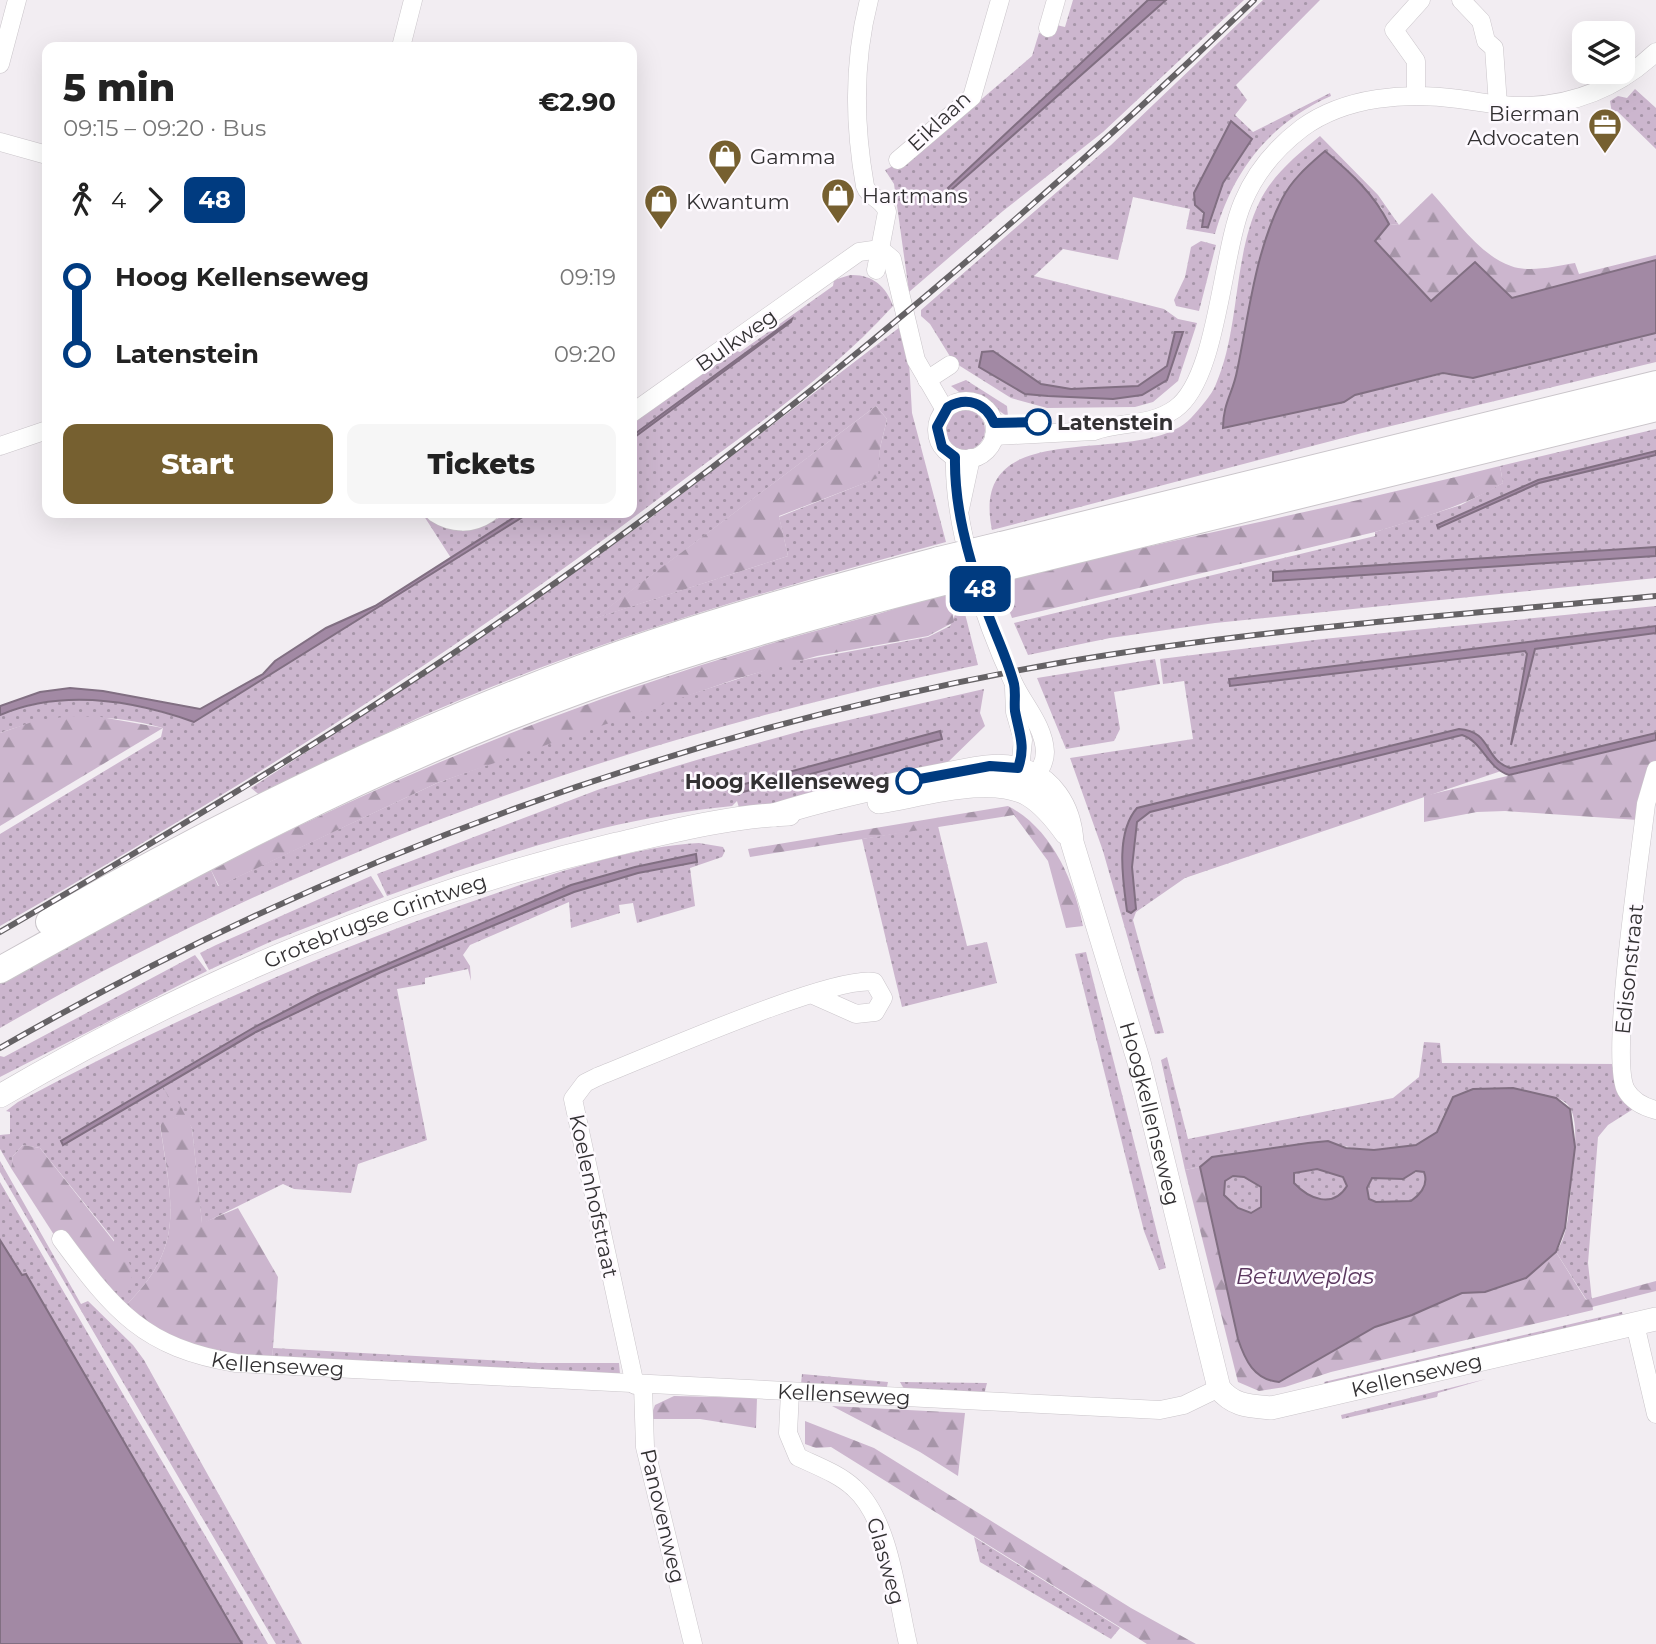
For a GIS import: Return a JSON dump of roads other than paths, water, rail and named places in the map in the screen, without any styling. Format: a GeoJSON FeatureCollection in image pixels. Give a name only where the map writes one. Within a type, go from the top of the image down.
{"type":"FeatureCollection","features":[{"type":"Feature","properties":{"kind":"highway"},"geometry":{"type":"LineString","coordinates":[[1004,556],[1656,384]]}},
{"type":"Feature","properties":{"kind":"highway"},"geometry":{"type":"LineString","coordinates":[[0,950],[235,821],[417,735],[579,668],[730,617],[1656,409]]}},
{"type":"Feature","properties":{"kind":"highway"},"geometry":{"type":"LineString","coordinates":[[0,970],[230,845],[487,727],[573,693],[720,642],[942,571]]}},
{"type":"Feature","properties":{"kind":"main road","name":"Grotebrugse Grintweg"},"geometry":{"type":"LineString","coordinates":[[5,1093],[122,1029],[287,953],[371,919],[524,867],[689,828],[774,814],[909,781],[990,766],[1025,778]]}},
{"type":"Feature","properties":{"kind":"main road","name":"Hoogkellenseweg"},"geometry":{"type":"LineString","coordinates":[[1025,778],[1052,789],[1070,821],[1072,842],[1139,1062],[1219,1388]]}},
{"type":"Feature","properties":{"kind":"main road","name":"Kellenseweg"},"geometry":{"type":"LineString","coordinates":[[1219,1388],[1229,1400],[1246,1406],[1271,1408],[1645,1322]]}},
{"type":"Feature","properties":{"kind":"street"},"geometry":{"type":"LineString","coordinates":[[0,64],[17,0]]}},
{"type":"Feature","properties":{"kind":"street"},"geometry":{"type":"LineString","coordinates":[[402,42],[414,0]]}},
{"type":"Feature","properties":{"kind":"street"},"geometry":{"type":"LineString","coordinates":[[869,0],[859,50],[856,116],[865,186],[872,196],[886,206],[887,212],[876,270]]}},
{"type":"Feature","properties":{"kind":"street","name":"Eiklaan"},"geometry":{"type":"LineString","coordinates":[[898,160],[972,97],[1000,0]]}},
{"type":"Feature","properties":{"kind":"street"},"geometry":{"type":"LineString","coordinates":[[1048,28],[1056,0]]}},
{"type":"Feature","properties":{"kind":"street"},"geometry":{"type":"LineString","coordinates":[[1416,95],[1416,61],[1394,30],[1421,0]]}},
{"type":"Feature","properties":{"kind":"street"},"geometry":{"type":"LineString","coordinates":[[1461,0],[1481,20],[1486,41],[1493,48],[1498,105]]}},
{"type":"Feature","properties":{"kind":"street"},"geometry":{"type":"LineString","coordinates":[[994,430],[1094,431],[1108,426],[1137,425],[1158,419],[1188,397],[1204,365],[1243,203],[1254,182],[1279,149],[1314,120],[1343,107],[1416,95],[1498,105],[1535,105],[1601,89],[1627,78],[1656,52]]}},
{"type":"Feature","properties":{"kind":"street"},"geometry":{"type":"LineString","coordinates":[[0,142],[42,154]]}},
{"type":"Feature","properties":{"kind":"street"},"geometry":{"type":"LineString","coordinates":[[880,249],[892,259],[914,352],[938,373],[950,406]]}},
{"type":"Feature","properties":{"kind":"street","name":"Bulkweg"},"geometry":{"type":"LineString","coordinates":[[637,409],[859,252],[880,249]]}},
{"type":"Feature","properties":{"kind":"street"},"geometry":{"type":"LineString","coordinates":[[839,268],[861,266],[876,270],[896,282]]}},
{"type":"Feature","properties":{"kind":"street"},"geometry":{"type":"LineString","coordinates":[[977,403],[990,413],[994,430],[986,451],[963,457],[942,447],[937,433],[939,421],[950,406],[977,403]]}},
{"type":"Feature","properties":{"kind":"street"},"geometry":{"type":"LineString","coordinates":[[0,446],[42,432]]}},
{"type":"Feature","properties":{"kind":"street"},"geometry":{"type":"LineString","coordinates":[[963,457],[954,490],[984,603],[1014,685],[1015,712],[1023,740],[1025,778]]}},
{"type":"Feature","properties":{"kind":"street"},"geometry":{"type":"LineString","coordinates":[[444,518],[452,522],[466,522],[476,518]]}},
{"type":"Feature","properties":{"kind":"street","name":"Edisonstraat"},"geometry":{"type":"LineString","coordinates":[[1656,770],[1646,804],[1620,1035],[1625,1089],[1641,1105],[1656,1110]]}},
{"type":"Feature","properties":{"kind":"street","name":"Koelenhofstraat"},"geometry":{"type":"LineString","coordinates":[[639,1386],[573,1099],[585,1083],[597,1077],[811,994]]}},
{"type":"Feature","properties":{"kind":"street","name":"Kellenseweg"},"geometry":{"type":"LineString","coordinates":[[61,1238],[113,1305],[134,1324],[170,1346],[196,1354],[281,1367],[1160,1410],[1184,1405],[1219,1388]]}},
{"type":"Feature","properties":{"kind":"street"},"geometry":{"type":"LineString","coordinates":[[1645,1322],[1656,1414]]}},
{"type":"Feature","properties":{"kind":"street","name":"Panovenweg"},"geometry":{"type":"LineString","coordinates":[[639,1386],[645,1447],[693,1644]]}},
{"type":"Feature","properties":{"kind":"street","name":"Glasweg"},"geometry":{"type":"LineString","coordinates":[[790,1392],[788,1433],[798,1457],[844,1479],[871,1509],[880,1528],[908,1644]]}},
{"type":"Feature","properties":{"kind":"water"},"geometry":{"type":"Polygon","coordinates":[[[1148,0],[1166,0],[950,191],[948,188],[1148,0]]]}},
{"type":"Feature","properties":{"kind":"water"},"geometry":{"type":"Polygon","coordinates":[[[1231,121],[1252,139],[1223,183],[1208,227],[1202,227],[1204,213],[1195,205],[1194,193],[1231,121]]]}},
{"type":"Feature","properties":{"kind":"water"},"geometry":{"type":"Polygon","coordinates":[[[1325,151],[1353,176],[1376,203],[1389,224],[1375,241],[1431,301],[1475,262],[1512,298],[1656,260],[1656,333],[1473,378],[1443,373],[1355,395],[1344,402],[1223,428],[1265,240],[1282,199],[1291,185],[1325,151]]]}},
{"type":"Feature","properties":{"kind":"water"},"geometry":{"type":"Polygon","coordinates":[[[792,319],[637,435],[637,432],[792,319]]]}},
{"type":"Feature","properties":{"kind":"water"},"geometry":{"type":"Polygon","coordinates":[[[1175,332],[1183,332],[1167,380],[1142,395],[1113,399],[1025,394],[979,367],[982,352],[993,351],[1041,384],[1071,389],[1138,386],[1167,366],[1175,332]]]}},
{"type":"Feature","properties":{"kind":"water"},"geometry":{"type":"Polygon","coordinates":[[[1656,451],[1656,455],[1539,483],[1438,528],[1437,525],[1538,480],[1656,451]]]}},
{"type":"Feature","properties":{"kind":"water"},"geometry":{"type":"Polygon","coordinates":[[[513,518],[521,518],[194,722],[146,708],[97,700],[48,702],[0,715],[0,706],[40,692],[70,688],[103,691],[200,709],[263,674],[275,661],[326,628],[375,606],[513,518]]]}},
{"type":"Feature","properties":{"kind":"water"},"geometry":{"type":"Polygon","coordinates":[[[1656,547],[1656,556],[1273,581],[1273,572],[1656,547]]]}},
{"type":"Feature","properties":{"kind":"water"},"geometry":{"type":"Polygon","coordinates":[[[1656,626],[1656,633],[1535,649],[1511,745],[1527,654],[1525,651],[1230,686],[1229,679],[1656,626]]]}},
{"type":"Feature","properties":{"kind":"water"},"geometry":{"type":"Polygon","coordinates":[[[1459,729],[1477,735],[1496,759],[1510,768],[1656,733],[1656,740],[1509,775],[1495,767],[1475,743],[1462,735],[1150,812],[1137,822],[1132,867],[1136,909],[1131,913],[1127,911],[1123,844],[1130,818],[1137,808],[1459,729]]]}},
{"type":"Feature","properties":{"kind":"water"},"geometry":{"type":"Polygon","coordinates":[[[940,731],[942,739],[743,792],[741,785],[940,731]]]}},
{"type":"Feature","properties":{"kind":"water"},"geometry":{"type":"Polygon","coordinates":[[[696,854],[697,862],[638,873],[574,892],[379,973],[256,1032],[63,1145],[61,1141],[253,1028],[318,994],[571,885],[696,854]]]}},
{"type":"Feature","properties":{"kind":"water","name":"Betuweplas"},"geometry":{"type":"Polygon","coordinates":[[[1513,1088],[1556,1098],[1570,1109],[1575,1147],[1565,1228],[1556,1252],[1526,1278],[1485,1292],[1462,1293],[1412,1315],[1375,1327],[1279,1382],[1257,1373],[1247,1361],[1238,1339],[1200,1167],[1212,1157],[1308,1143],[1328,1141],[1346,1148],[1374,1150],[1416,1145],[1437,1132],[1453,1097],[1473,1089],[1513,1088]],[[1317,1169],[1294,1173],[1294,1183],[1300,1189],[1321,1199],[1335,1197],[1347,1186],[1343,1177],[1317,1169]],[[1416,1171],[1403,1179],[1372,1178],[1367,1188],[1369,1199],[1376,1202],[1411,1201],[1423,1189],[1424,1172],[1416,1171]],[[1233,1176],[1225,1181],[1224,1195],[1238,1208],[1251,1213],[1261,1207],[1261,1187],[1244,1177],[1233,1176]]]}},
{"type":"Feature","properties":{"kind":"water"},"geometry":{"type":"Polygon","coordinates":[[[0,1240],[22,1275],[26,1274],[242,1644],[0,1644],[0,1240]]]}},
{"type":"Feature","properties":{"kind":"railway"},"geometry":{"type":"LineString","coordinates":[[0,932],[180,826],[359,715],[476,638],[681,491],[781,415],[975,254],[1162,87],[1254,0]]}},
{"type":"Feature","properties":{"kind":"railway"},"geometry":{"type":"LineString","coordinates":[[0,1048],[124,980],[251,918],[381,861],[513,809],[647,764],[783,724],[920,690],[1133,651],[1357,624],[1656,596]]}},
{"type":"Feature","properties":{"kind":"place","name":"Bierman Advocaten"},"geometry":{"type":"Point","coordinates":[1605,155]}},
{"type":"Feature","properties":{"kind":"place","name":"Gamma"},"geometry":{"type":"Point","coordinates":[725,186]}},
{"type":"Feature","properties":{"kind":"place","name":"Hartmans"},"geometry":{"type":"Point","coordinates":[838,225]}},
{"type":"Feature","properties":{"kind":"place","name":"Kwantum"},"geometry":{"type":"Point","coordinates":[661,231]}},
{"type":"Feature","properties":{"kind":"place","name":"Latenstein"},"geometry":{"type":"Point","coordinates":[1038,422]}},
{"type":"Feature","properties":{"kind":"place","name":"Hoog Kellenseweg"},"geometry":{"type":"Point","coordinates":[909,781]}}]}
